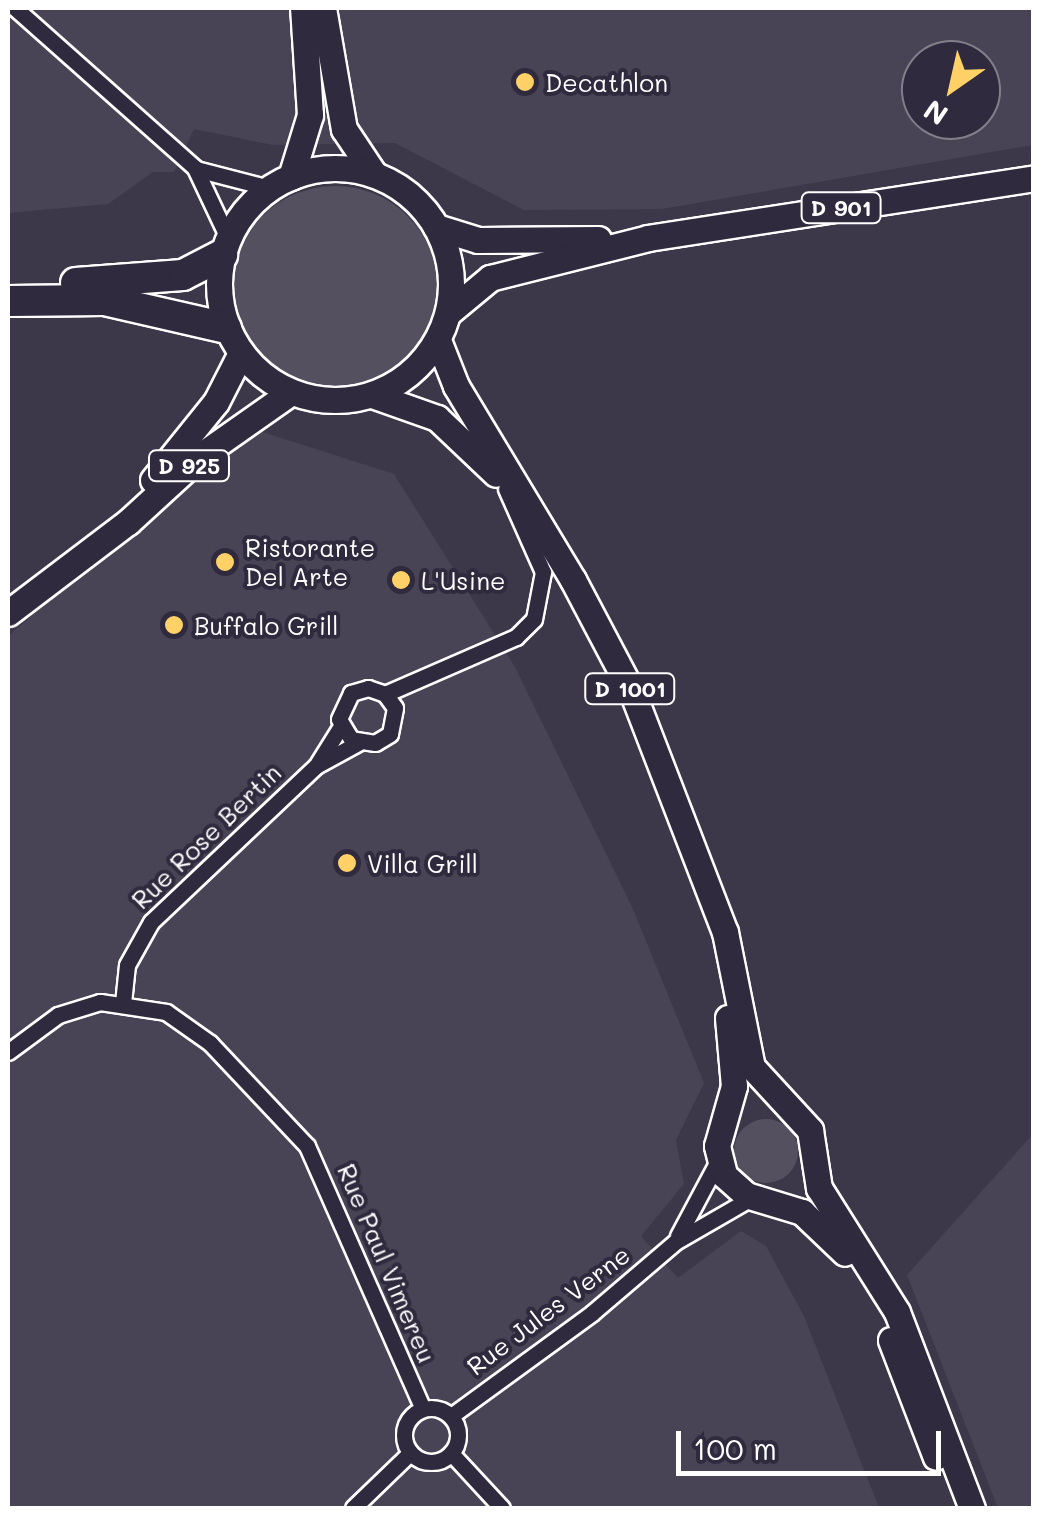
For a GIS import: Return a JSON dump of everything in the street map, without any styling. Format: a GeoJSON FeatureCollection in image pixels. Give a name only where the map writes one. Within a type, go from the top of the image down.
{"type":"FeatureCollection","features":[{"type":"Feature","properties":{"kind":"highway"},"geometry":{"type":"LineString","coordinates":[[8,288],[168,278],[225,246]]}},
{"type":"Feature","properties":{"kind":"highway"},"geometry":{"type":"LineString","coordinates":[[8,301],[104,300],[234,341]]}},
{"type":"Feature","properties":{"kind":"main road"},"geometry":{"type":"LineString","coordinates":[[280,182],[332,168],[374,174],[408,194],[436,227],[450,264],[448,313],[438,340],[415,369],[372,395],[332,400],[291,392],[234,341],[219,296],[225,246],[280,182],[310,115],[302,8]]}},
{"type":"Feature","properties":{"kind":"main road"},"geometry":{"type":"LineString","coordinates":[[323,8],[344,129],[374,174]]}},
{"type":"Feature","properties":{"kind":"main road","name":"D 901"},"geometry":{"type":"LineString","coordinates":[[448,313],[490,278],[648,238],[1034,178]]}},
{"type":"Feature","properties":{"kind":"main road","name":"D 901"},"geometry":{"type":"LineString","coordinates":[[436,227],[478,240],[648,238]]}},
{"type":"Feature","properties":{"kind":"main road","name":"D 1001"},"geometry":{"type":"LineString","coordinates":[[438,340],[456,386],[608,643],[725,932],[752,1068],[783,1105]]}},
{"type":"Feature","properties":{"kind":"main road","name":"D 925"},"geometry":{"type":"LineString","coordinates":[[93,546],[192,435],[234,341]]}},
{"type":"Feature","properties":{"kind":"main road","name":"D 925"},"geometry":{"type":"LineString","coordinates":[[8,613],[200,456],[291,392]]}},
{"type":"Feature","properties":{"kind":"main road","name":"D 1001"},"geometry":{"type":"LineString","coordinates":[[372,395],[437,418],[526,507]]}},
{"type":"Feature","properties":{"kind":"main road","name":"D 1001"},"geometry":{"type":"LineString","coordinates":[[708,884],[734,1086],[724,1125]]}},
{"type":"Feature","properties":{"kind":"main road"},"geometry":{"type":"LineString","coordinates":[[956,1508],[873,1295],[822,1228],[728,1181],[718,1161],[724,1125],[754,1103],[783,1105],[806,1123],[819,1188],[896,1312],[972,1508]]}},
{"type":"Feature","properties":{"kind":"main road"},"geometry":{"type":"LineString","coordinates":[[762,1198],[801,1185],[814,1159]]}},
{"type":"Feature","properties":{"kind":"street"},"geometry":{"type":"LineString","coordinates":[[15,8],[195,168],[225,246]]}},
{"type":"Feature","properties":{"kind":"street"},"geometry":{"type":"LineString","coordinates":[[195,168],[280,182]]}},
{"type":"Feature","properties":{"kind":"street"},"geometry":{"type":"LineString","coordinates":[[385,694],[516,637],[534,619],[542,572],[502,480]]}},
{"type":"Feature","properties":{"kind":"street"},"geometry":{"type":"LineString","coordinates":[[368,688],[385,694],[395,708],[390,734],[376,743],[358,743],[341,726],[341,706],[352,693],[368,688]]}},
{"type":"Feature","properties":{"kind":"street","name":"Rue Rose Bertin"},"geometry":{"type":"LineString","coordinates":[[123,1003],[128,965],[142,932],[316,766],[341,726]]}},
{"type":"Feature","properties":{"kind":"street","name":"Rue Rose Bertin"},"geometry":{"type":"LineString","coordinates":[[316,766],[358,743]]}},
{"type":"Feature","properties":{"kind":"street","name":"Rue Paul Vimereu"},"geometry":{"type":"LineString","coordinates":[[8,1052],[58,1015],[123,1003],[166,1012],[188,1025],[308,1146],[423,1409]]}},
{"type":"Feature","properties":{"kind":"street","name":"Rue Jules Verne"},"geometry":{"type":"LineString","coordinates":[[675,1242],[718,1161]]}},
{"type":"Feature","properties":{"kind":"street","name":"Rue Jules Verne"},"geometry":{"type":"LineString","coordinates":[[450,1416],[592,1312],[675,1242],[762,1198]]}},
{"type":"Feature","properties":{"kind":"street"},"geometry":{"type":"LineString","coordinates":[[423,1409],[450,1416],[458,1435],[451,1453],[426,1462],[410,1453],[406,1424],[423,1409]]}},
{"type":"Feature","properties":{"kind":"street"},"geometry":{"type":"LineString","coordinates":[[353,1508],[410,1453]]}},
{"type":"Feature","properties":{"kind":"street"},"geometry":{"type":"LineString","coordinates":[[451,1453],[502,1508]]}},
{"type":"Feature","properties":{"kind":"shaded area"},"geometry":{"type":"Polygon","coordinates":[[[8,8],[1033,8],[1033,145],[662,209],[524,210],[395,143],[273,145],[194,129],[174,172],[153,172],[108,204],[8,213],[8,8]]]}},
{"type":"Feature","properties":{"kind":"shaded area"},"geometry":{"type":"Polygon","coordinates":[[[335,186],[374,194],[408,216],[430,250],[438,289],[430,328],[408,362],[374,384],[335,392],[296,384],[262,362],[240,328],[232,289],[240,250],[262,216],[296,194],[335,186]]]}},
{"type":"Feature","properties":{"kind":"shaded area"},"geometry":{"type":"Polygon","coordinates":[[[253,429],[394,474],[515,667],[633,909],[704,1083],[676,1140],[684,1184],[641,1236],[678,1278],[741,1231],[766,1246],[804,1316],[879,1508],[8,1508],[8,636],[253,429]]]}},
{"type":"Feature","properties":{"kind":"shaded area"},"geometry":{"type":"Polygon","coordinates":[[[766,1119],[789,1128],[798,1151],[789,1174],[766,1183],[743,1174],[734,1151],[743,1128],[766,1119]]]}},
{"type":"Feature","properties":{"kind":"shaded area"},"geometry":{"type":"Polygon","coordinates":[[[1033,1134],[1033,1508],[998,1508],[907,1275],[1033,1134]]]}},
{"type":"Feature","properties":{"kind":"place","name":"Decathlon"},"geometry":{"type":"Point","coordinates":[525,82]}},
{"type":"Feature","properties":{"kind":"place","name":"Ristorante Del Arte"},"geometry":{"type":"Point","coordinates":[225,562]}},
{"type":"Feature","properties":{"kind":"place","name":"L'Usine"},"geometry":{"type":"Point","coordinates":[401,580]}},
{"type":"Feature","properties":{"kind":"place","name":"Buffalo Grill"},"geometry":{"type":"Point","coordinates":[174,625]}},
{"type":"Feature","properties":{"kind":"place","name":"Villa Grill"},"geometry":{"type":"Point","coordinates":[347,863]}}]}
